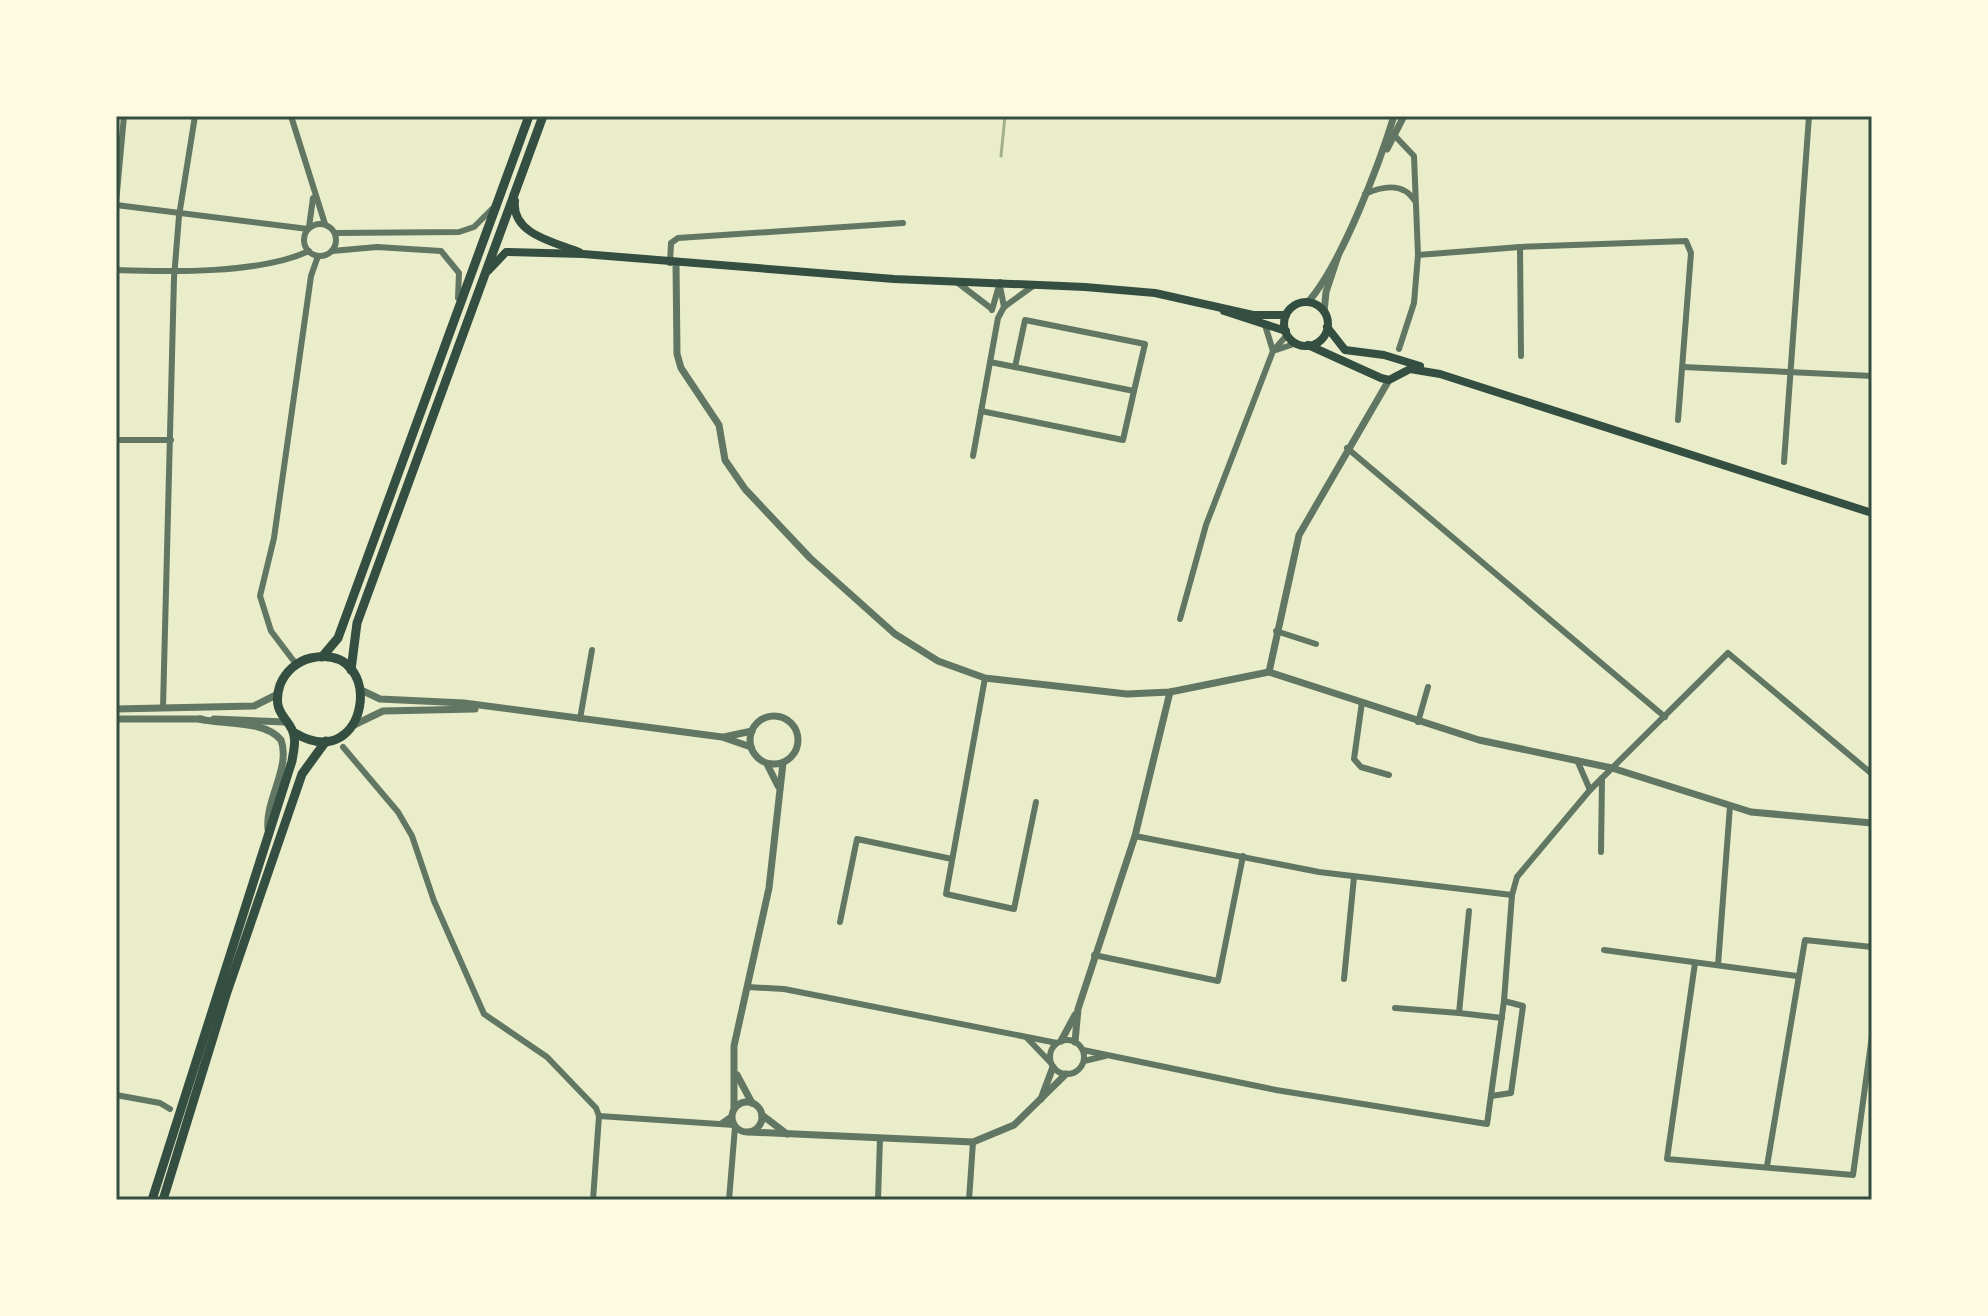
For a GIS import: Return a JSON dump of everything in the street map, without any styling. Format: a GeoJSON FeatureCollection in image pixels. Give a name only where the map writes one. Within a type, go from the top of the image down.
{"type":"FeatureCollection","features":[{"type":"Feature","properties":{"kind":"main road"},"geometry":{"type":"LineString","coordinates":[[322,657],[338,638],[529,116]]}},
{"type":"Feature","properties":{"kind":"main road"},"geometry":{"type":"LineString","coordinates":[[351,670],[357,623],[543,116]]}},
{"type":"Feature","properties":{"kind":"main road"},"geometry":{"type":"LineString","coordinates":[[516,190],[515,215],[525,229],[583,254]]}},
{"type":"Feature","properties":{"kind":"main road"},"geometry":{"type":"LineString","coordinates":[[486,275],[506,252],[583,254],[673,263],[1155,293],[1253,315],[1286,315]]}},
{"type":"Feature","properties":{"kind":"main road"},"geometry":{"type":"LineString","coordinates":[[1286,333],[1286,315],[1295,305],[1308,302],[1324,312],[1327,327],[1338,346],[1345,350],[1392,357],[1872,513]]}},
{"type":"Feature","properties":{"kind":"main road"},"geometry":{"type":"LineString","coordinates":[[1208,304],[1286,333],[1297,343],[1388,378],[1410,369],[1440,374]]}},
{"type":"Feature","properties":{"kind":"main road"},"geometry":{"type":"LineString","coordinates":[[1308,345],[1321,339],[1327,327]]}},
{"type":"Feature","properties":{"kind":"main road"},"geometry":{"type":"LineString","coordinates":[[1388,378],[1397,366],[1392,357]]}},
{"type":"Feature","properties":{"kind":"main road"},"geometry":{"type":"LineString","coordinates":[[322,657],[337,660],[351,670],[361,690],[360,712],[354,725],[344,734],[326,741],[309,740],[295,733],[285,722],[278,694],[284,677],[296,664],[322,657]]}},
{"type":"Feature","properties":{"kind":"main road"},"geometry":{"type":"LineString","coordinates":[[152,1200],[292,761],[295,733]]}},
{"type":"Feature","properties":{"kind":"main road"},"geometry":{"type":"LineString","coordinates":[[163,1200],[227,992],[305,767],[326,741]]}},
{"type":"Feature","properties":{"kind":"street"},"geometry":{"type":"LineString","coordinates":[[124,116],[116,204],[179,216],[309,229],[325,224]]}},
{"type":"Feature","properties":{"kind":"street"},"geometry":{"type":"LineString","coordinates":[[163,708],[174,272],[179,216],[195,116]]}},
{"type":"Feature","properties":{"kind":"street"},"geometry":{"type":"LineString","coordinates":[[291,116],[313,195],[325,224],[335,233],[464,232],[481,222],[498,199]]}},
{"type":"Feature","properties":{"kind":"street"},"geometry":{"type":"LineString","coordinates":[[1381,158],[1394,116]]}},
{"type":"Feature","properties":{"kind":"street"},"geometry":{"type":"LineString","coordinates":[[1324,312],[1326,292],[1341,246],[1404,116]]}},
{"type":"Feature","properties":{"kind":"street"},"geometry":{"type":"LineString","coordinates":[[1784,462],[1809,116]]}},
{"type":"Feature","properties":{"kind":"street"},"geometry":{"type":"LineString","coordinates":[[1395,136],[1414,156],[1418,255],[1414,303],[1399,349]]}},
{"type":"Feature","properties":{"kind":"street"},"geometry":{"type":"LineString","coordinates":[[1364,194],[1381,188],[1400,188],[1412,195],[1417,205]]}},
{"type":"Feature","properties":{"kind":"street"},"geometry":{"type":"LineString","coordinates":[[313,195],[309,229],[304,242],[309,251],[318,256],[332,251],[377,247],[441,251],[459,273],[458,309]]}},
{"type":"Feature","properties":{"kind":"street"},"geometry":{"type":"LineString","coordinates":[[903,223],[678,238],[671,243],[677,354],[681,368],[719,425],[730,471],[810,558],[895,634],[929,657],[985,678],[1127,694],[1170,692],[1269,672],[1479,740],[1612,768],[1730,806],[1780,817],[1872,823]]}},
{"type":"Feature","properties":{"kind":"street"},"geometry":{"type":"LineString","coordinates":[[332,251],[335,233]]}},
{"type":"Feature","properties":{"kind":"street"},"geometry":{"type":"LineString","coordinates":[[1418,255],[1520,247],[1686,241],[1691,253],[1678,420]]}},
{"type":"Feature","properties":{"kind":"street"},"geometry":{"type":"LineString","coordinates":[[1308,302],[1341,246]]}},
{"type":"Feature","properties":{"kind":"street"},"geometry":{"type":"LineString","coordinates":[[1520,247],[1521,356]]}},
{"type":"Feature","properties":{"kind":"street"},"geometry":{"type":"LineString","coordinates":[[116,270],[174,272],[283,261],[309,251]]}},
{"type":"Feature","properties":{"kind":"street"},"geometry":{"type":"LineString","coordinates":[[296,664],[271,631],[260,596],[274,538],[311,276],[318,256]]}},
{"type":"Feature","properties":{"kind":"street"},"geometry":{"type":"LineString","coordinates":[[955,281],[992,309],[998,318]]}},
{"type":"Feature","properties":{"kind":"street"},"geometry":{"type":"LineString","coordinates":[[992,309],[1000,282]]}},
{"type":"Feature","properties":{"kind":"street"},"geometry":{"type":"LineString","coordinates":[[1000,282],[1004,307]]}},
{"type":"Feature","properties":{"kind":"street"},"geometry":{"type":"LineString","coordinates":[[973,456],[998,318],[1004,307],[1035,284]]}},
{"type":"Feature","properties":{"kind":"street"},"geometry":{"type":"LineString","coordinates":[[981,411],[1123,440],[1145,344],[1025,320],[1015,367]]}},
{"type":"Feature","properties":{"kind":"street"},"geometry":{"type":"LineString","coordinates":[[1265,325],[1273,351]]}},
{"type":"Feature","properties":{"kind":"street"},"geometry":{"type":"LineString","coordinates":[[1180,619],[1206,525],[1273,351],[1286,333]]}},
{"type":"Feature","properties":{"kind":"street"},"geometry":{"type":"LineString","coordinates":[[1273,351],[1297,343]]}},
{"type":"Feature","properties":{"kind":"street"},"geometry":{"type":"LineString","coordinates":[[990,362],[1134,391]]}},
{"type":"Feature","properties":{"kind":"street"},"geometry":{"type":"LineString","coordinates":[[1683,367],[1872,376]]}},
{"type":"Feature","properties":{"kind":"street"},"geometry":{"type":"LineString","coordinates":[[1269,672],[1299,535],[1388,378]]}},
{"type":"Feature","properties":{"kind":"street"},"geometry":{"type":"LineString","coordinates":[[116,440],[171,440]]}},
{"type":"Feature","properties":{"kind":"street"},"geometry":{"type":"LineString","coordinates":[[1347,448],[1665,717]]}},
{"type":"Feature","properties":{"kind":"street"},"geometry":{"type":"LineString","coordinates":[[1276,631],[1316,644]]}},
{"type":"Feature","properties":{"kind":"street"},"geometry":{"type":"LineString","coordinates":[[580,719],[592,650]]}},
{"type":"Feature","properties":{"kind":"street"},"geometry":{"type":"LineString","coordinates":[[748,987],[784,989],[1027,1038],[1075,1042],[1083,1050],[1276,1090],[1487,1124],[1504,1001],[1512,895],[1522,870],[1590,790],[1728,653],[1872,774]]}},
{"type":"Feature","properties":{"kind":"street"},"geometry":{"type":"LineString","coordinates":[[985,678],[946,894],[1014,909],[1036,802]]}},
{"type":"Feature","properties":{"kind":"street"},"geometry":{"type":"LineString","coordinates":[[1418,722],[1428,687]]}},
{"type":"Feature","properties":{"kind":"street"},"geometry":{"type":"LineString","coordinates":[[361,690],[380,699],[464,703],[722,737],[751,747],[767,764],[779,788]]}},
{"type":"Feature","properties":{"kind":"street"},"geometry":{"type":"LineString","coordinates":[[1075,1042],[1078,1009],[1135,836],[1170,692]]}},
{"type":"Feature","properties":{"kind":"street"},"geometry":{"type":"LineString","coordinates":[[116,709],[254,706],[278,694]]}},
{"type":"Feature","properties":{"kind":"street"},"geometry":{"type":"LineString","coordinates":[[1362,702],[1354,759],[1361,767],[1389,775]]}},
{"type":"Feature","properties":{"kind":"street"},"geometry":{"type":"LineString","coordinates":[[354,725],[383,711],[486,708]]}},
{"type":"Feature","properties":{"kind":"street"},"geometry":{"type":"LineString","coordinates":[[722,737],[752,731],[770,716],[792,724],[798,746],[783,763],[776,841],[734,1046],[736,1073],[733,1112],[740,1129]]}},
{"type":"Feature","properties":{"kind":"street"},"geometry":{"type":"LineString","coordinates":[[116,719],[257,719],[285,722]]}},
{"type":"Feature","properties":{"kind":"street"},"geometry":{"type":"LineString","coordinates":[[199,719],[224,725],[261,726],[281,740],[283,755],[268,807],[268,829]]}},
{"type":"Feature","properties":{"kind":"street"},"geometry":{"type":"LineString","coordinates":[[751,747],[752,731]]}},
{"type":"Feature","properties":{"kind":"street"},"geometry":{"type":"LineString","coordinates":[[343,747],[398,812],[412,836],[434,901],[484,1014],[547,1057],[596,1108],[599,1116],[593,1200]]}},
{"type":"Feature","properties":{"kind":"street"},"geometry":{"type":"LineString","coordinates":[[1577,760],[1590,790]]}},
{"type":"Feature","properties":{"kind":"street"},"geometry":{"type":"LineString","coordinates":[[767,764],[783,763]]}},
{"type":"Feature","properties":{"kind":"street"},"geometry":{"type":"LineString","coordinates":[[1601,852],[1602,778]]}},
{"type":"Feature","properties":{"kind":"street"},"geometry":{"type":"LineString","coordinates":[[1718,965],[1730,806]]}},
{"type":"Feature","properties":{"kind":"street"},"geometry":{"type":"LineString","coordinates":[[1135,836],[1354,877],[1512,895]]}},
{"type":"Feature","properties":{"kind":"street"},"geometry":{"type":"LineString","coordinates":[[840,922],[857,839],[952,859]]}},
{"type":"Feature","properties":{"kind":"street"},"geometry":{"type":"LineString","coordinates":[[1094,955],[1218,981],[1243,856]]}},
{"type":"Feature","properties":{"kind":"street"},"geometry":{"type":"LineString","coordinates":[[1344,979],[1354,877]]}},
{"type":"Feature","properties":{"kind":"street"},"geometry":{"type":"LineString","coordinates":[[1459,1013],[1469,911]]}},
{"type":"Feature","properties":{"kind":"street"},"geometry":{"type":"LineString","coordinates":[[1767,1166],[1805,940],[1872,947]]}},
{"type":"Feature","properties":{"kind":"street"},"geometry":{"type":"LineString","coordinates":[[1604,950],[1797,976]]}},
{"type":"Feature","properties":{"kind":"street"},"geometry":{"type":"LineString","coordinates":[[1695,963],[1667,1159],[1853,1175],[1872,1036]]}},
{"type":"Feature","properties":{"kind":"street"},"geometry":{"type":"LineString","coordinates":[[1491,1096],[1511,1093],[1523,1006],[1504,1001]]}},
{"type":"Feature","properties":{"kind":"street"},"geometry":{"type":"LineString","coordinates":[[1395,1008],[1502,1018]]}},
{"type":"Feature","properties":{"kind":"street"},"geometry":{"type":"LineString","coordinates":[[1041,1101],[1052,1065],[1050,1054],[1078,1009]]}},
{"type":"Feature","properties":{"kind":"street"},"geometry":{"type":"LineString","coordinates":[[1027,1038],[1052,1065],[1066,1074]]}},
{"type":"Feature","properties":{"kind":"street"},"geometry":{"type":"LineString","coordinates":[[599,1116],[722,1123],[740,1129],[789,1135],[973,1142],[1014,1125],[1066,1074],[1079,1070],[1084,1061],[1083,1050]]}},
{"type":"Feature","properties":{"kind":"street"},"geometry":{"type":"LineString","coordinates":[[1084,1061],[1108,1055]]}},
{"type":"Feature","properties":{"kind":"street"},"geometry":{"type":"LineString","coordinates":[[736,1073],[752,1103],[789,1135]]}},
{"type":"Feature","properties":{"kind":"street"},"geometry":{"type":"LineString","coordinates":[[116,1095],[160,1103],[170,1109]]}},
{"type":"Feature","properties":{"kind":"street"},"geometry":{"type":"LineString","coordinates":[[722,1123],[742,1103],[752,1103]]}},
{"type":"Feature","properties":{"kind":"street"},"geometry":{"type":"LineString","coordinates":[[740,1129],[758,1128],[762,1114]]}},
{"type":"Feature","properties":{"kind":"street"},"geometry":{"type":"LineString","coordinates":[[729,1200],[735,1138],[740,1129]]}},
{"type":"Feature","properties":{"kind":"street"},"geometry":{"type":"LineString","coordinates":[[878,1200],[880,1138]]}},
{"type":"Feature","properties":{"kind":"street"},"geometry":{"type":"LineString","coordinates":[[969,1200],[973,1142]]}},
{"type":"Feature","properties":{"kind":"waterway"},"geometry":{"type":"LineString","coordinates":[[1001,156],[1005,116]]}}]}
